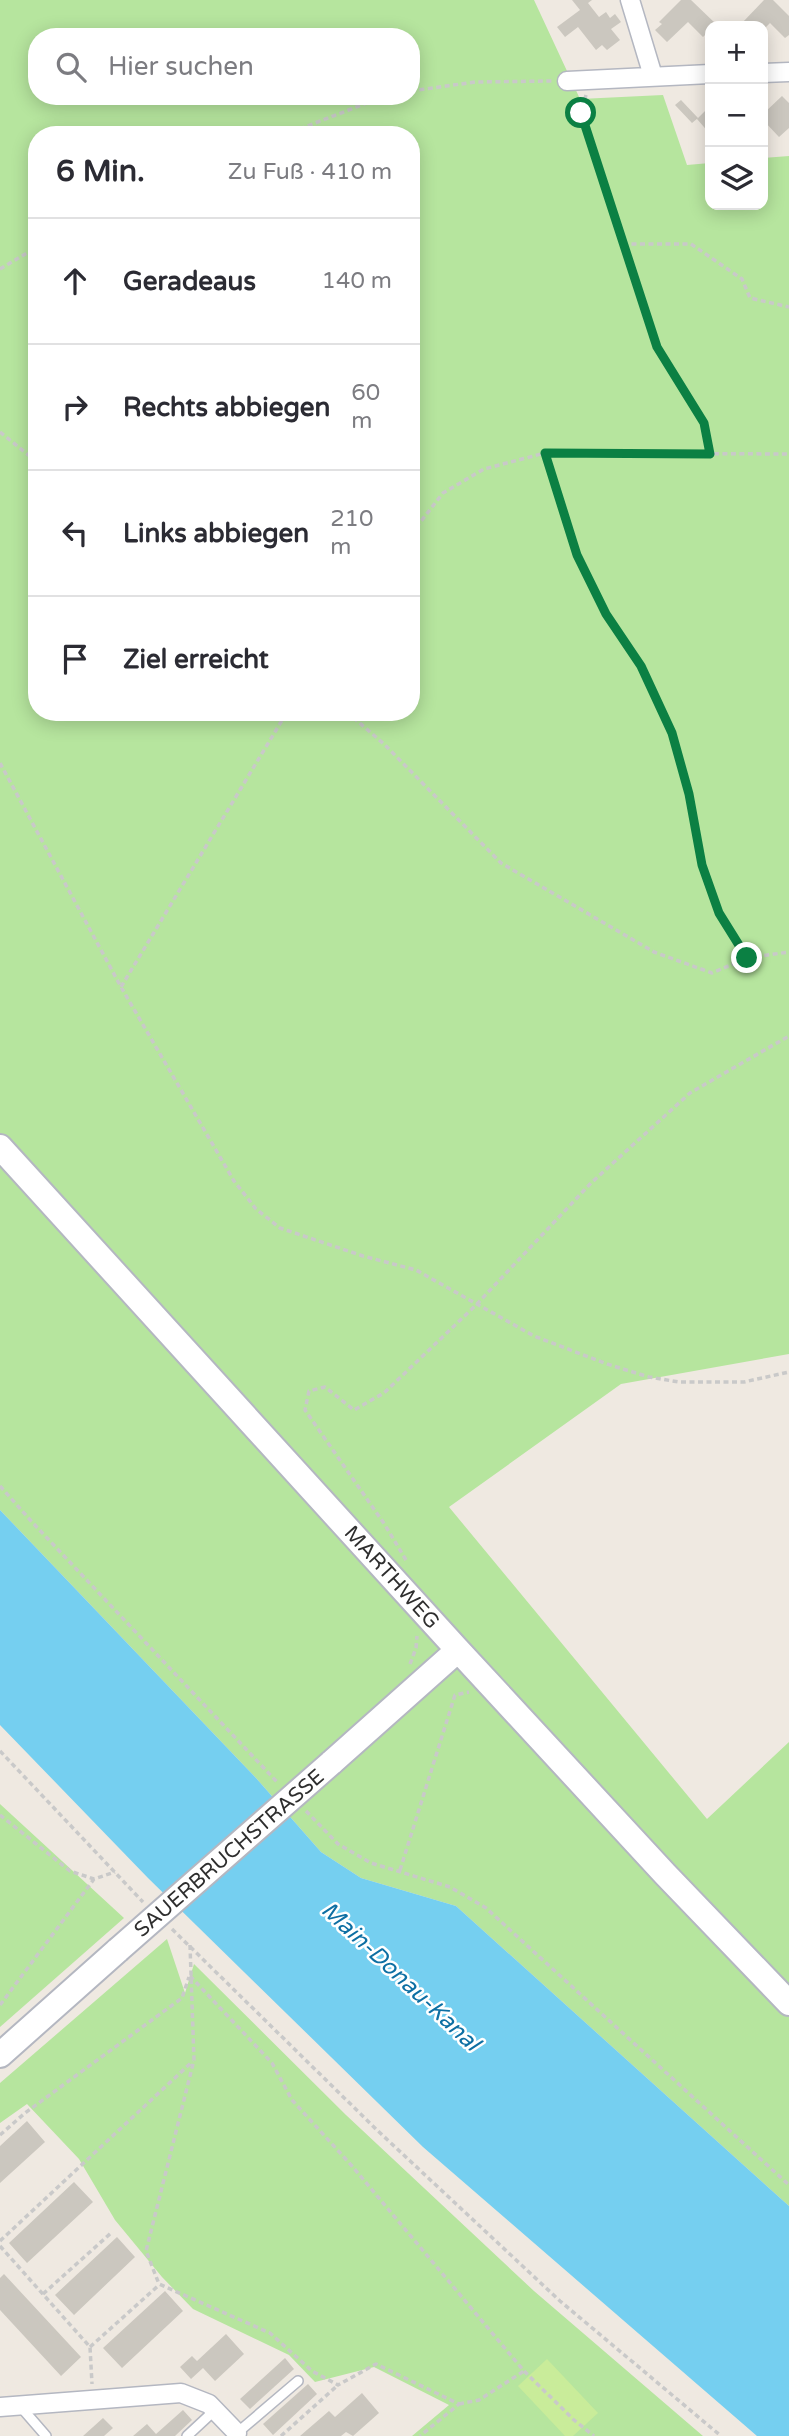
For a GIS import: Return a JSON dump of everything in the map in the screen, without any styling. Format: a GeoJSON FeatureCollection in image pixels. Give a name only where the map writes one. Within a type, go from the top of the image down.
{"type":"FeatureCollection","features":[{"type":"Feature","properties":{"kind":"main road","name":"MARTHWEG"},"geometry":{"type":"LineString","coordinates":[[0,1147],[458,1650],[665,1874],[789,2003]]}},
{"type":"Feature","properties":{"kind":"main road","name":"SAUERBRUCHSTRASSE"},"geometry":{"type":"LineString","coordinates":[[0,2055],[458,1650]]}},
{"type":"Feature","properties":{"kind":"street"},"geometry":{"type":"LineString","coordinates":[[630,0],[653,76]]}},
{"type":"Feature","properties":{"kind":"street"},"geometry":{"type":"LineString","coordinates":[[768,73],[789,72]]}},
{"type":"Feature","properties":{"kind":"street"},"geometry":{"type":"LineString","coordinates":[[567,81],[705,74]]}},
{"type":"Feature","properties":{"kind":"street"},"geometry":{"type":"LineString","coordinates":[[0,2407],[181,2393],[209,2404],[237,2433]]}},
{"type":"Feature","properties":{"kind":"lane"},"geometry":{"type":"LineString","coordinates":[[237,2433],[298,2381]]}},
{"type":"Feature","properties":{"kind":"lane"},"geometry":{"type":"LineString","coordinates":[[20,2405],[46,2436]]}},
{"type":"Feature","properties":{"kind":"lane"},"geometry":{"type":"LineString","coordinates":[[187,2436],[215,2410]]}},
{"type":"Feature","properties":{"kind":"path"},"geometry":{"type":"LineString","coordinates":[[590,79],[581,113],[657,347],[704,423],[710,454]]}},
{"type":"Feature","properties":{"kind":"path"},"geometry":{"type":"LineString","coordinates":[[420,90],[475,82],[567,81]]}},
{"type":"Feature","properties":{"kind":"path"},"geometry":{"type":"LineString","coordinates":[[308,126],[362,105]]}},
{"type":"Feature","properties":{"kind":"path"},"geometry":{"type":"LineString","coordinates":[[624,244],[691,244],[742,279],[751,298],[789,307]]}},
{"type":"Feature","properties":{"kind":"path"},"geometry":{"type":"LineString","coordinates":[[0,269],[28,252]]}},
{"type":"Feature","properties":{"kind":"path"},"geometry":{"type":"LineString","coordinates":[[0,432],[28,455]]}},
{"type":"Feature","properties":{"kind":"path"},"geometry":{"type":"LineString","coordinates":[[545,453],[577,555],[606,614],[641,666],[672,733],[689,794],[702,865],[719,913],[747,958]]}},
{"type":"Feature","properties":{"kind":"path"},"geometry":{"type":"LineString","coordinates":[[420,522],[443,493],[484,469],[545,453],[789,454]]}},
{"type":"Feature","properties":{"kind":"path"},"geometry":{"type":"LineString","coordinates":[[121,987],[282,721]]}},
{"type":"Feature","properties":{"kind":"path"},"geometry":{"type":"LineString","coordinates":[[357,721],[384,744],[501,863],[654,952],[712,973],[747,958],[789,952]]}},
{"type":"Feature","properties":{"kind":"path"},"geometry":{"type":"LineString","coordinates":[[0,764],[121,987],[234,1181],[256,1209],[280,1228],[363,1256],[416,1270],[534,1336],[649,1377],[679,1382],[744,1382],[789,1372]]}},
{"type":"Feature","properties":{"kind":"path"},"geometry":{"type":"LineString","coordinates":[[401,1552],[305,1410],[309,1391],[325,1387],[354,1410],[384,1393],[476,1305],[591,1184],[690,1093],[789,1036]]}},
{"type":"Feature","properties":{"kind":"path"},"geometry":{"type":"LineString","coordinates":[[0,1486],[285,1790]]}},
{"type":"Feature","properties":{"kind":"path"},"geometry":{"type":"LineString","coordinates":[[400,1871],[456,1695],[469,1692]]}},
{"type":"Feature","properties":{"kind":"path"},"geometry":{"type":"LineString","coordinates":[[0,1751],[147,1906]]}},
{"type":"Feature","properties":{"kind":"path"},"geometry":{"type":"LineString","coordinates":[[303,1808],[338,1843],[371,1863],[450,1887],[486,1908],[789,2185]]}},
{"type":"Feature","properties":{"kind":"path"},"geometry":{"type":"LineString","coordinates":[[0,1815],[71,1871],[94,1879]]}},
{"type":"Feature","properties":{"kind":"path"},"geometry":{"type":"LineString","coordinates":[[0,2005],[94,1879],[115,1872]]}},
{"type":"Feature","properties":{"kind":"path"},"geometry":{"type":"LineString","coordinates":[[338,2385],[312,2371],[270,2333],[159,2284],[146,2251],[194,2060],[190,1945],[378,2131],[560,2301],[721,2436]]}},
{"type":"Feature","properties":{"kind":"path"},"geometry":{"type":"LineString","coordinates":[[0,2135],[25,2113],[182,1998],[190,1975]]}},
{"type":"Feature","properties":{"kind":"path"},"geometry":{"type":"LineString","coordinates":[[190,1975],[272,2063],[292,2100],[352,2166],[524,2371],[594,2436]]}},
{"type":"Feature","properties":{"kind":"path"},"geometry":{"type":"LineString","coordinates":[[93,2400],[90,2347],[0,2243],[194,2060]]}},
{"type":"Feature","properties":{"kind":"path"},"geometry":{"type":"LineString","coordinates":[[43,2294],[111,2233]]}},
{"type":"Feature","properties":{"kind":"path"},"geometry":{"type":"LineString","coordinates":[[90,2347],[159,2284]]}},
{"type":"Feature","properties":{"kind":"path"},"geometry":{"type":"LineString","coordinates":[[281,2436],[338,2385],[376,2364],[459,2404]]}},
{"type":"Feature","properties":{"kind":"path"},"geometry":{"type":"LineString","coordinates":[[419,2436],[459,2404],[479,2400],[524,2371]]}},
{"type":"Feature","properties":{"kind":"green space"},"geometry":{"type":"Polygon","coordinates":[[[0,0],[534,0],[580,99],[663,95],[687,165],[705,163],[705,210],[768,210],[768,158],[789,156],[789,1354],[621,1384],[449,1507],[707,1819],[789,1742],[789,2206],[456,1906],[361,1878],[321,1852],[256,1778],[0,1510],[0,0]]]}},
{"type":"Feature","properties":{"kind":"green space"},"geometry":{"type":"Polygon","coordinates":[[[0,1804],[124,1918],[0,2027],[0,1804]]]}},
{"type":"Feature","properties":{"kind":"green space"},"geometry":{"type":"Polygon","coordinates":[[[167,1939],[185,1993],[194,1964],[346,2115],[534,2291],[703,2436],[412,2436],[449,2405],[374,2367],[315,2382],[289,2355],[193,2309],[162,2277],[115,2220],[79,2159],[27,2104],[0,2123],[0,2083],[167,1939]]]}},
{"type":"Feature","properties":{"kind":"green space"},"geometry":{"type":"Polygon","coordinates":[[[547,2359],[598,2413],[573,2436],[565,2436],[518,2386],[547,2359]]]}},
{"type":"Feature","properties":{"kind":"water","name":"Main-Donau-Kanal"},"geometry":{"type":"Polygon","coordinates":[[[0,1510],[256,1778],[321,1852],[361,1878],[456,1906],[789,2206],[789,2436],[757,2436],[423,2147],[148,1878],[0,1725],[0,1510]]]}},
{"type":"Feature","properties":{"kind":"building"},"geometry":{"type":"Polygon","coordinates":[[[572,0],[592,0],[588,3],[599,17],[606,12],[610,18],[615,14],[621,22],[611,29],[620,40],[607,50],[602,45],[596,50],[578,27],[565,37],[557,27],[580,10],[572,0]]]}},
{"type":"Feature","properties":{"kind":"building"},"geometry":{"type":"Polygon","coordinates":[[[681,0],[691,0],[713,21],[705,21],[703,37],[688,22],[667,42],[655,30],[662,24],[659,22],[681,0]]]}},
{"type":"Feature","properties":{"kind":"building"},"geometry":{"type":"Polygon","coordinates":[[[764,0],[773,0],[789,16],[789,35],[785,38],[770,23],[768,25],[768,21],[744,21],[764,0]]]}},
{"type":"Feature","properties":{"kind":"building"},"geometry":{"type":"Polygon","coordinates":[[[782,96],[789,103],[789,128],[779,137],[768,125],[768,109],[782,96]]]}},
{"type":"Feature","properties":{"kind":"building"},"geometry":{"type":"Polygon","coordinates":[[[681,100],[698,118],[692,123],[675,105],[681,100]]]}},
{"type":"Feature","properties":{"kind":"building"},"geometry":{"type":"Polygon","coordinates":[[[705,111],[705,128],[697,119],[705,111]]]}},
{"type":"Feature","properties":{"kind":"building"},"geometry":{"type":"Polygon","coordinates":[[[27,2121],[45,2142],[0,2183],[0,2146],[27,2121]]]}},
{"type":"Feature","properties":{"kind":"building"},"geometry":{"type":"Polygon","coordinates":[[[74,2182],[93,2202],[27,2263],[9,2243],[74,2182]]]}},
{"type":"Feature","properties":{"kind":"building"},"geometry":{"type":"Polygon","coordinates":[[[117,2237],[135,2257],[74,2315],[55,2295],[117,2237]]]}},
{"type":"Feature","properties":{"kind":"building"},"geometry":{"type":"Polygon","coordinates":[[[4,2274],[81,2357],[61,2376],[0,2310],[0,2278],[4,2274]]]}},
{"type":"Feature","properties":{"kind":"building"},"geometry":{"type":"Polygon","coordinates":[[[165,2291],[183,2311],[122,2368],[103,2348],[165,2291]]]}},
{"type":"Feature","properties":{"kind":"building"},"geometry":{"type":"Polygon","coordinates":[[[226,2334],[244,2354],[215,2381],[203,2368],[191,2379],[180,2367],[192,2356],[197,2361],[226,2334]]]}},
{"type":"Feature","properties":{"kind":"building"},"geometry":{"type":"Polygon","coordinates":[[[285,2358],[294,2369],[250,2409],[240,2399],[285,2358]]]}},
{"type":"Feature","properties":{"kind":"building"},"geometry":{"type":"Polygon","coordinates":[[[308,2384],[317,2394],[273,2435],[263,2424],[308,2384]]]}},
{"type":"Feature","properties":{"kind":"building"},"geometry":{"type":"Polygon","coordinates":[[[362,2393],[379,2413],[353,2436],[346,2432],[341,2436],[300,2436],[329,2411],[335,2417],[362,2393]]]}},
{"type":"Feature","properties":{"kind":"building"},"geometry":{"type":"Polygon","coordinates":[[[183,2410],[192,2420],[175,2436],[133,2436],[147,2424],[156,2434],[183,2410]]]}},
{"type":"Feature","properties":{"kind":"building"},"geometry":{"type":"Polygon","coordinates":[[[103,2418],[113,2428],[104,2436],[83,2436],[103,2418]]]}},
{"type":"Feature","properties":{"kind":"route"},"geometry":{"type":"LineString","coordinates":[[581,113],[657,347],[704,423],[710,454],[545,453],[562,499],[577,555],[606,614],[641,666],[672,733],[689,794],[702,865],[719,913],[747,958]]}}]}
